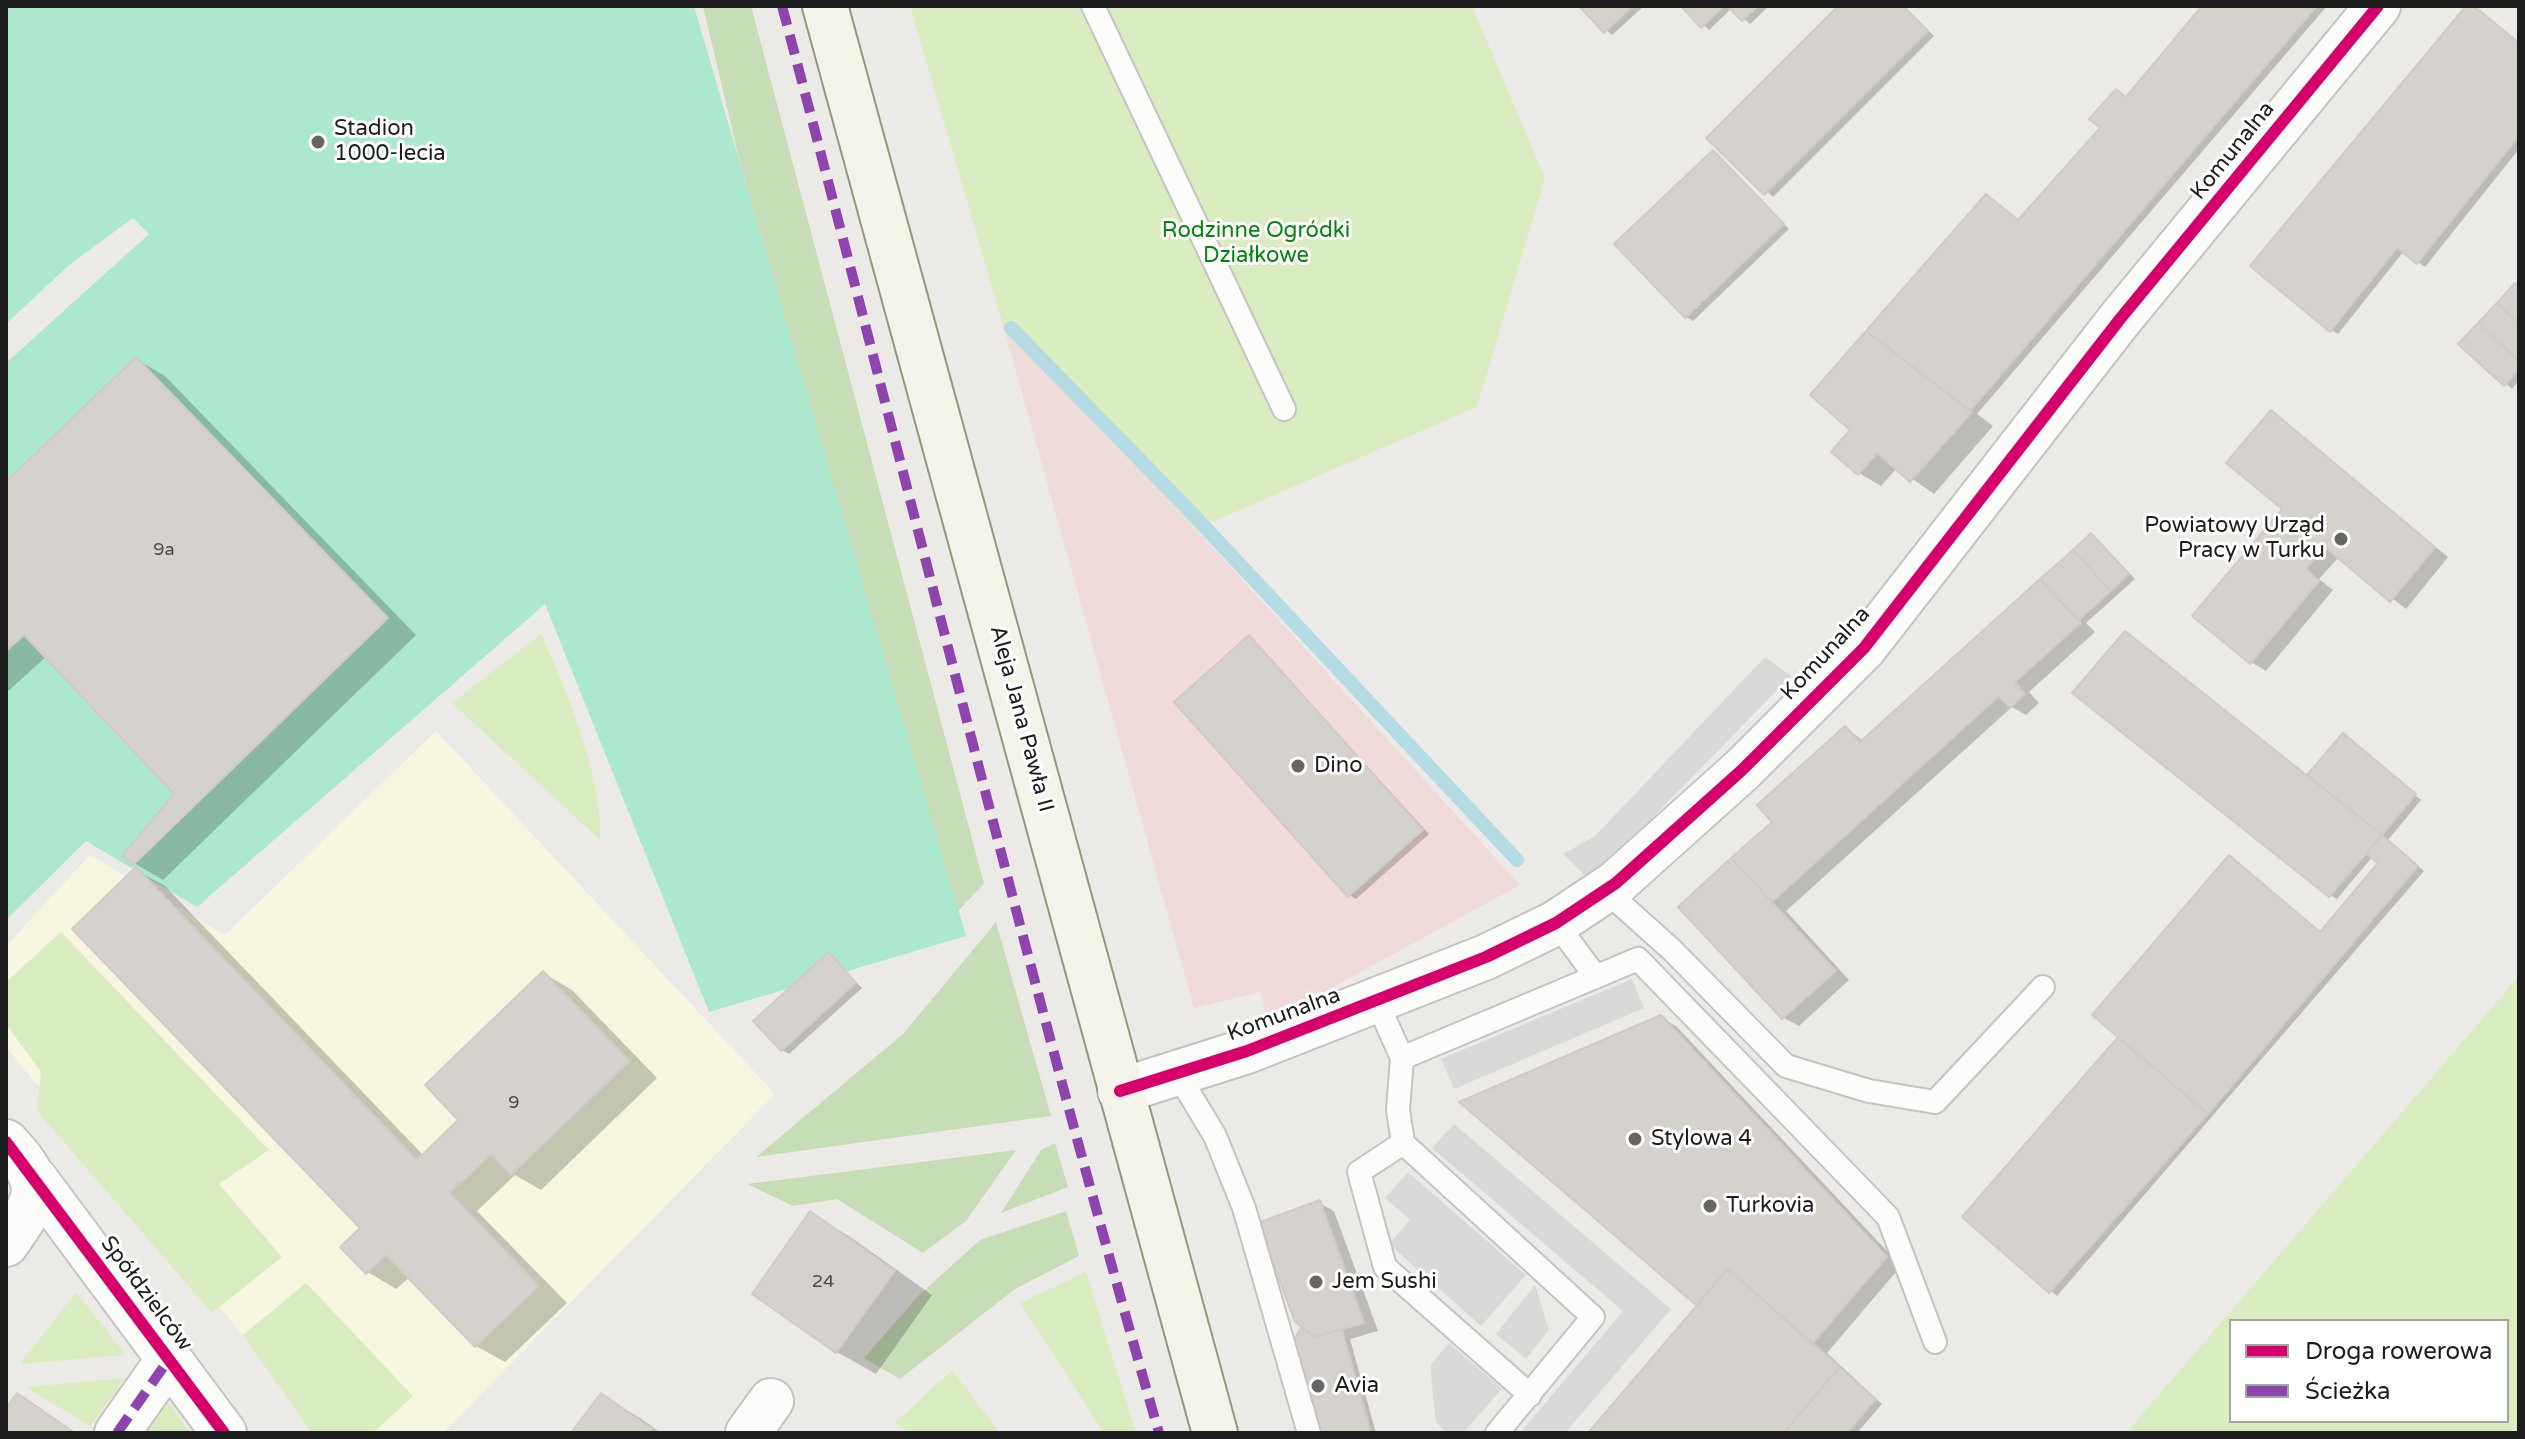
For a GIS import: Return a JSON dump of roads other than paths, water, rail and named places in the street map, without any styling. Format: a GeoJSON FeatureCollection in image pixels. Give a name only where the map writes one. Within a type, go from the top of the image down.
{"type":"FeatureCollection","features":[{"type":"Feature","properties":{"kind":"main road","name":"Aleja Jana Pawła II"},"geometry":{"type":"LineString","coordinates":[[825,6],[948,445],[1120,1091],[1215,1433]]}},
{"type":"Feature","properties":{"kind":"street","name":"Komunalna"},"geometry":{"type":"LineString","coordinates":[[1120,1091],[1377,1002],[1486,957],[1556,923],[1605,890],[1742,770],[1864,648],[2120,319],[2378,6]]}},
{"type":"Feature","properties":{"kind":"street","name":"Spółdzielców"},"geometry":{"type":"LineString","coordinates":[[6,1142],[224,1433]]}},
{"type":"Feature","properties":{"kind":"street"},"geometry":{"type":"LineString","coordinates":[[6,1244],[36,1196],[35,1179]]}},
{"type":"Feature","properties":{"kind":"street"},"geometry":{"type":"LineString","coordinates":[[117,1433],[169,1359]]}},
{"type":"Feature","properties":{"kind":"lane"},"geometry":{"type":"LineString","coordinates":[[1093,6],[1284,409]]}},
{"type":"Feature","properties":{"kind":"lane"},"geometry":{"type":"LineString","coordinates":[[1605,890],[1672,950],[1786,1066],[1869,1091],[1935,1102],[2043,987]]}},
{"type":"Feature","properties":{"kind":"lane"},"geometry":{"type":"LineString","coordinates":[[1556,923],[1596,977]]}},
{"type":"Feature","properties":{"kind":"lane"},"geometry":{"type":"LineString","coordinates":[[1402,1058],[1638,959],[1888,1217],[1935,1342]]}},
{"type":"Feature","properties":{"kind":"lane"},"geometry":{"type":"LineString","coordinates":[[1377,1002],[1402,1058],[1398,1110],[1403,1143],[1593,1317],[1497,1433]]}},
{"type":"Feature","properties":{"kind":"lane"},"geometry":{"type":"LineString","coordinates":[[1177,1073],[1215,1136],[1244,1208],[1309,1433]]}},
{"type":"Feature","properties":{"kind":"lane"},"geometry":{"type":"LineString","coordinates":[[1403,1143],[1359,1172],[1385,1267],[1530,1395]]}},
{"type":"Feature","properties":{"kind":"waterway"},"geometry":{"type":"LineString","coordinates":[[1011,328],[1185,506],[1517,860]]}},
{"type":"Feature","properties":{"kind":"place","name":"Stadion 1000-lecia"},"geometry":{"type":"Point","coordinates":[318,142]}},
{"type":"Feature","properties":{"kind":"place","name":"Powiatowy Urząd Pracy w Turku"},"geometry":{"type":"Point","coordinates":[2341,539]}},
{"type":"Feature","properties":{"kind":"place","name":"Dino"},"geometry":{"type":"Point","coordinates":[1298,766]}},
{"type":"Feature","properties":{"kind":"place","name":"Stylowa 4"},"geometry":{"type":"Point","coordinates":[1635,1139]}},
{"type":"Feature","properties":{"kind":"place","name":"Turkovia"},"geometry":{"type":"Point","coordinates":[1710,1206]}},
{"type":"Feature","properties":{"kind":"place","name":"Jem Sushi"},"geometry":{"type":"Point","coordinates":[1316,1282]}},
{"type":"Feature","properties":{"kind":"place","name":"Avia"},"geometry":{"type":"Point","coordinates":[1318,1386]}},
{"type":"Feature","properties":{"kind":"park label","name":"Rodzinne Ogródki Działkowe"},"geometry":{"type":"Point","coordinates":[1256,244]}}]}
